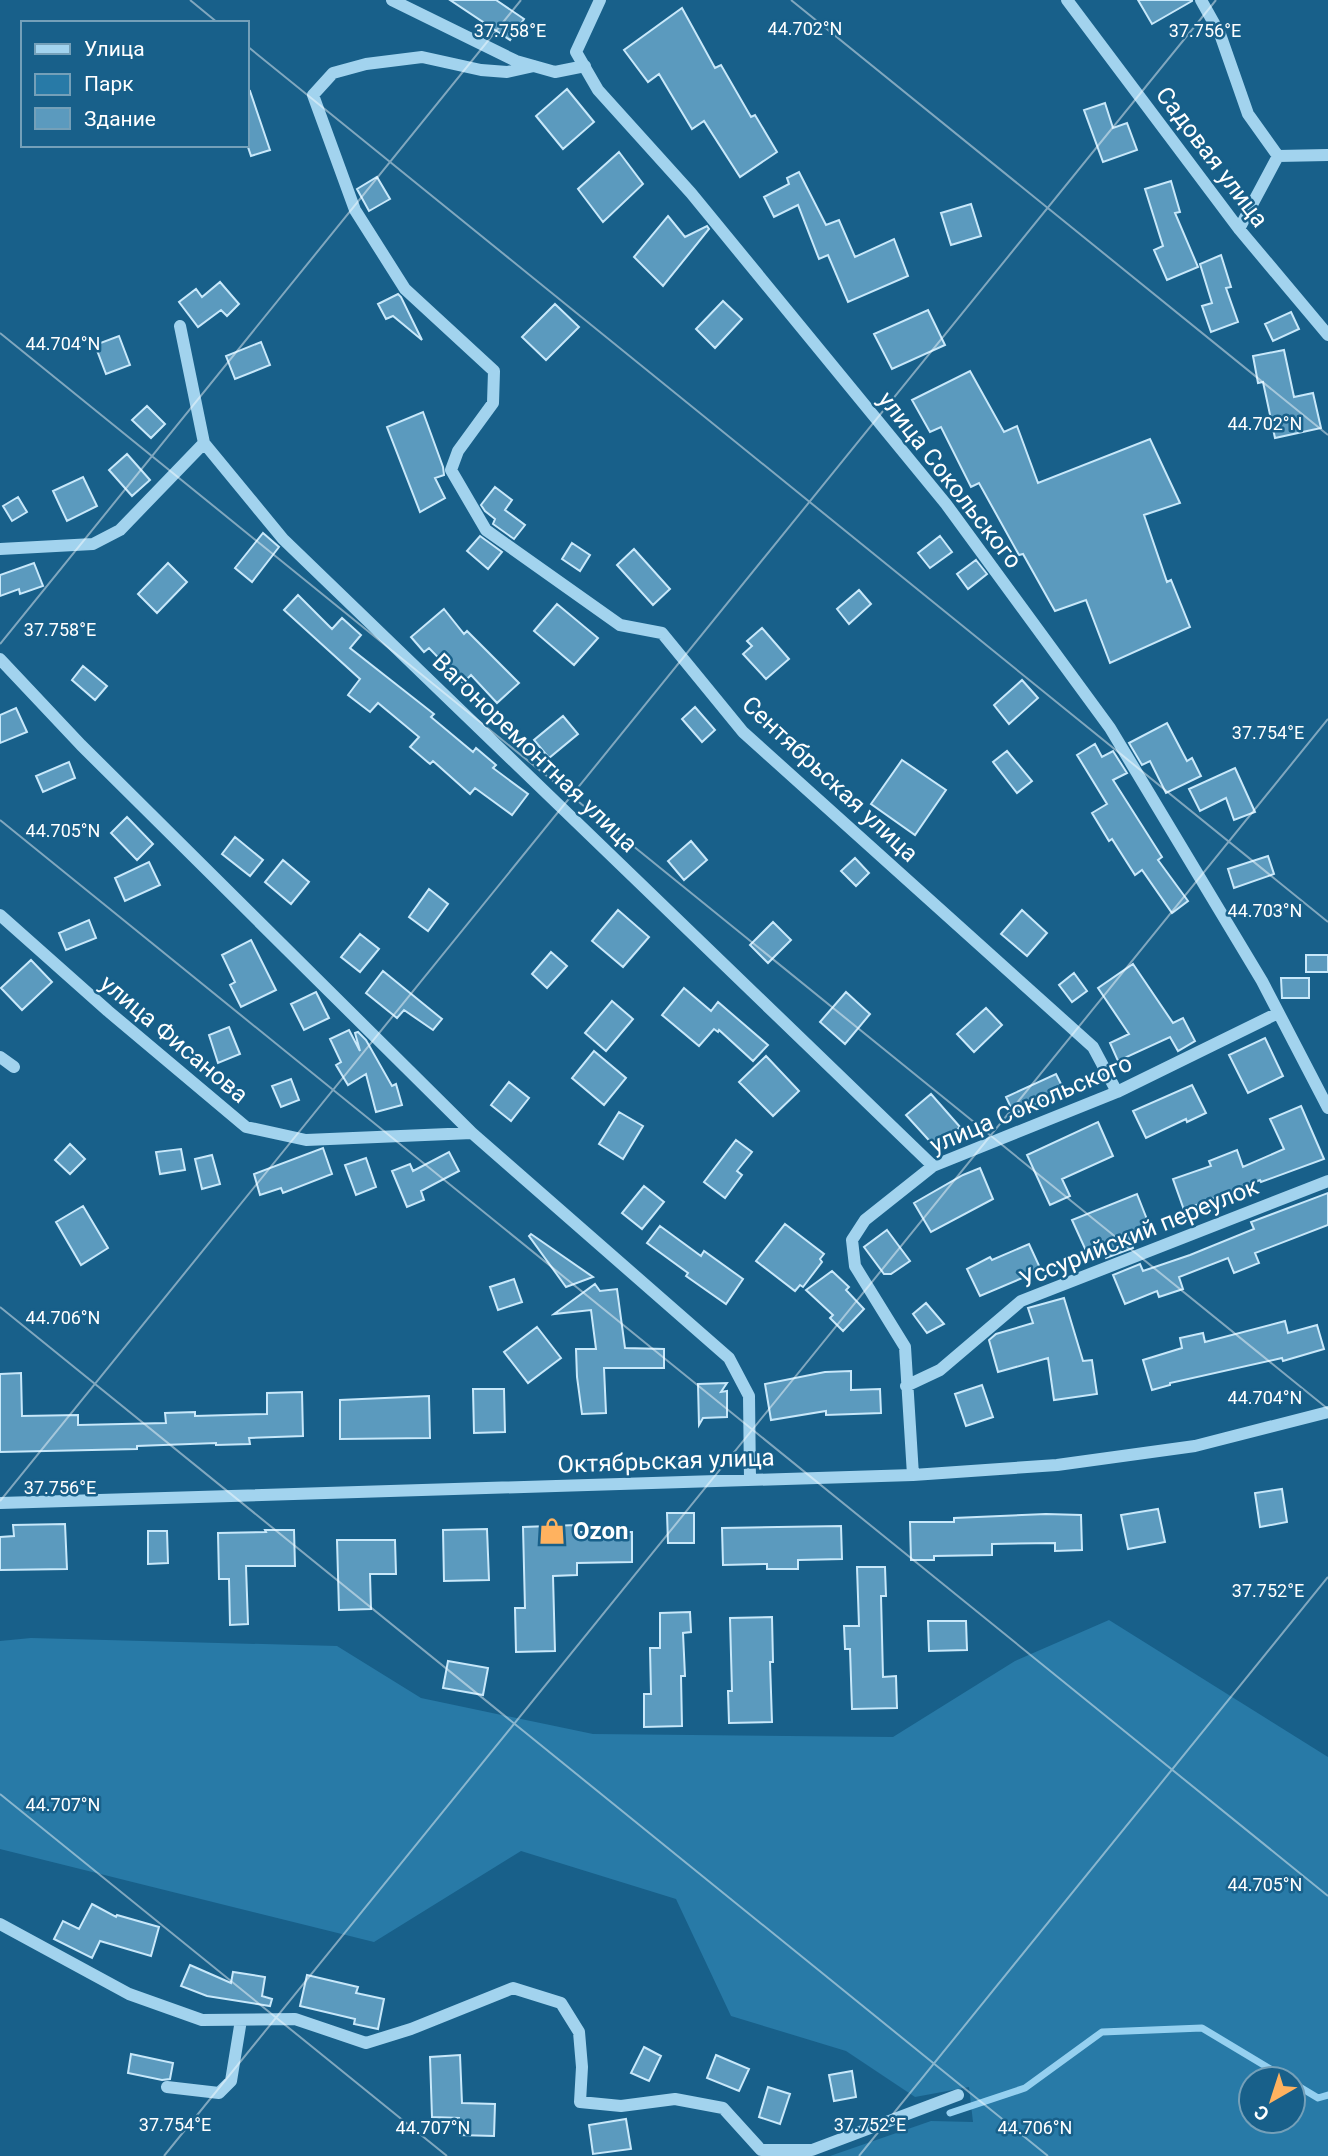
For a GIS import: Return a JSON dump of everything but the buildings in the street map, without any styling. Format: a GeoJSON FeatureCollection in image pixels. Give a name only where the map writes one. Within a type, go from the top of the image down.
{"type":"FeatureCollection","features":[{"type":"Feature","properties":{"kind":"street"},"geometry":{"type":"LineString","coordinates":[[392,0],[516,61],[555,72],[585,66]]}},
{"type":"Feature","properties":{"kind":"street","name":"улица Сокольского"},"geometry":{"type":"LineString","coordinates":[[600,0],[576,52],[598,90],[691,193],[954,515],[1110,728],[1262,981],[1328,1108]]}},
{"type":"Feature","properties":{"kind":"street","name":"Садовая улица"},"geometry":{"type":"LineString","coordinates":[[1067,0],[1239,229],[1328,335]]}},
{"type":"Feature","properties":{"kind":"street"},"geometry":{"type":"LineString","coordinates":[[1200,0],[1220,34],[1248,114],[1278,156]]}},
{"type":"Feature","properties":{"kind":"street","name":"Сентябрьская улица"},"geometry":{"type":"LineString","coordinates":[[534,66],[507,72],[481,71],[422,57],[411,58],[366,64],[333,73],[313,94],[355,210],[405,289],[494,371],[494,404],[458,451],[451,470],[486,530],[620,625],[662,633],[743,732],[1093,1046],[1117,1092]]}},
{"type":"Feature","properties":{"kind":"street"},"geometry":{"type":"LineString","coordinates":[[1278,156],[1328,155]]}},
{"type":"Feature","properties":{"kind":"street"},"geometry":{"type":"LineString","coordinates":[[1239,229],[1278,156]]}},
{"type":"Feature","properties":{"kind":"street","name":"Вагоноремонтная улица"},"geometry":{"type":"LineString","coordinates":[[180,326],[204,443],[283,539],[933,1166]]}},
{"type":"Feature","properties":{"kind":"street"},"geometry":{"type":"LineString","coordinates":[[0,549],[93,544],[111,535],[120,530],[204,443]]}},
{"type":"Feature","properties":{"kind":"street"},"geometry":{"type":"LineString","coordinates":[[0,659],[81,745],[472,1133],[729,1358],[749,1396],[750,1480]]}},
{"type":"Feature","properties":{"kind":"street","name":"улица Фисанова"},"geometry":{"type":"LineString","coordinates":[[0,915],[108,1011],[246,1127],[306,1140],[472,1133]]}},
{"type":"Feature","properties":{"kind":"street","name":"улица Сокольского"},"geometry":{"type":"LineString","coordinates":[[913,1475],[905,1347],[855,1266],[852,1240],[866,1220],[933,1166],[1117,1092],[1278,1013]]}},
{"type":"Feature","properties":{"kind":"street"},"geometry":{"type":"LineString","coordinates":[[0,1057],[14,1068]]}},
{"type":"Feature","properties":{"kind":"street","name":"Уссурийский переулок"},"geometry":{"type":"LineString","coordinates":[[906,1386],[940,1370],[1021,1301],[1328,1181]]}},
{"type":"Feature","properties":{"kind":"street","name":"Октябрьская улица"},"geometry":{"type":"LineString","coordinates":[[0,1503],[913,1475],[1056,1465],[1195,1446],[1328,1412]]}},
{"type":"Feature","properties":{"kind":"street"},"geometry":{"type":"LineString","coordinates":[[0,1924],[129,1994],[202,2020],[295,2019],[366,2043],[411,2029],[513,1989],[561,2003],[579,2032],[582,2067],[580,2102],[621,2106],[675,2099],[723,2108],[761,2150],[813,2150],[958,2095]]}},
{"type":"Feature","properties":{"kind":"street"},"geometry":{"type":"LineString","coordinates":[[167,2087],[219,2094],[231,2081],[241,2020]]}},
{"type":"Feature","properties":{"kind":"green space"},"geometry":{"type":"Polygon","coordinates":[[[1109,1620],[1328,1757],[1328,2156],[830,2156],[931,2121],[973,2122],[969,2087],[915,2097],[846,2051],[731,2016],[676,1899],[521,1851],[374,1942],[0,1849],[0,1641],[31,1638],[337,1646],[421,1698],[593,1734],[893,1737],[1015,1661],[1109,1620]]]}},
{"type":"Feature","properties":{"kind":"waterway"},"geometry":{"type":"LineString","coordinates":[[950,2113],[1025,2088],[1102,2032],[1202,2028],[1264,2065]]}},
{"type":"Feature","properties":{"kind":"waterway"},"geometry":{"type":"LineString","coordinates":[[1307,2091],[1318,2098],[1328,2095]]}},
{"type":"Feature","properties":{"kind":"place","name":"Ozon"},"geometry":{"type":"Point","coordinates":[552,1531]}}]}
